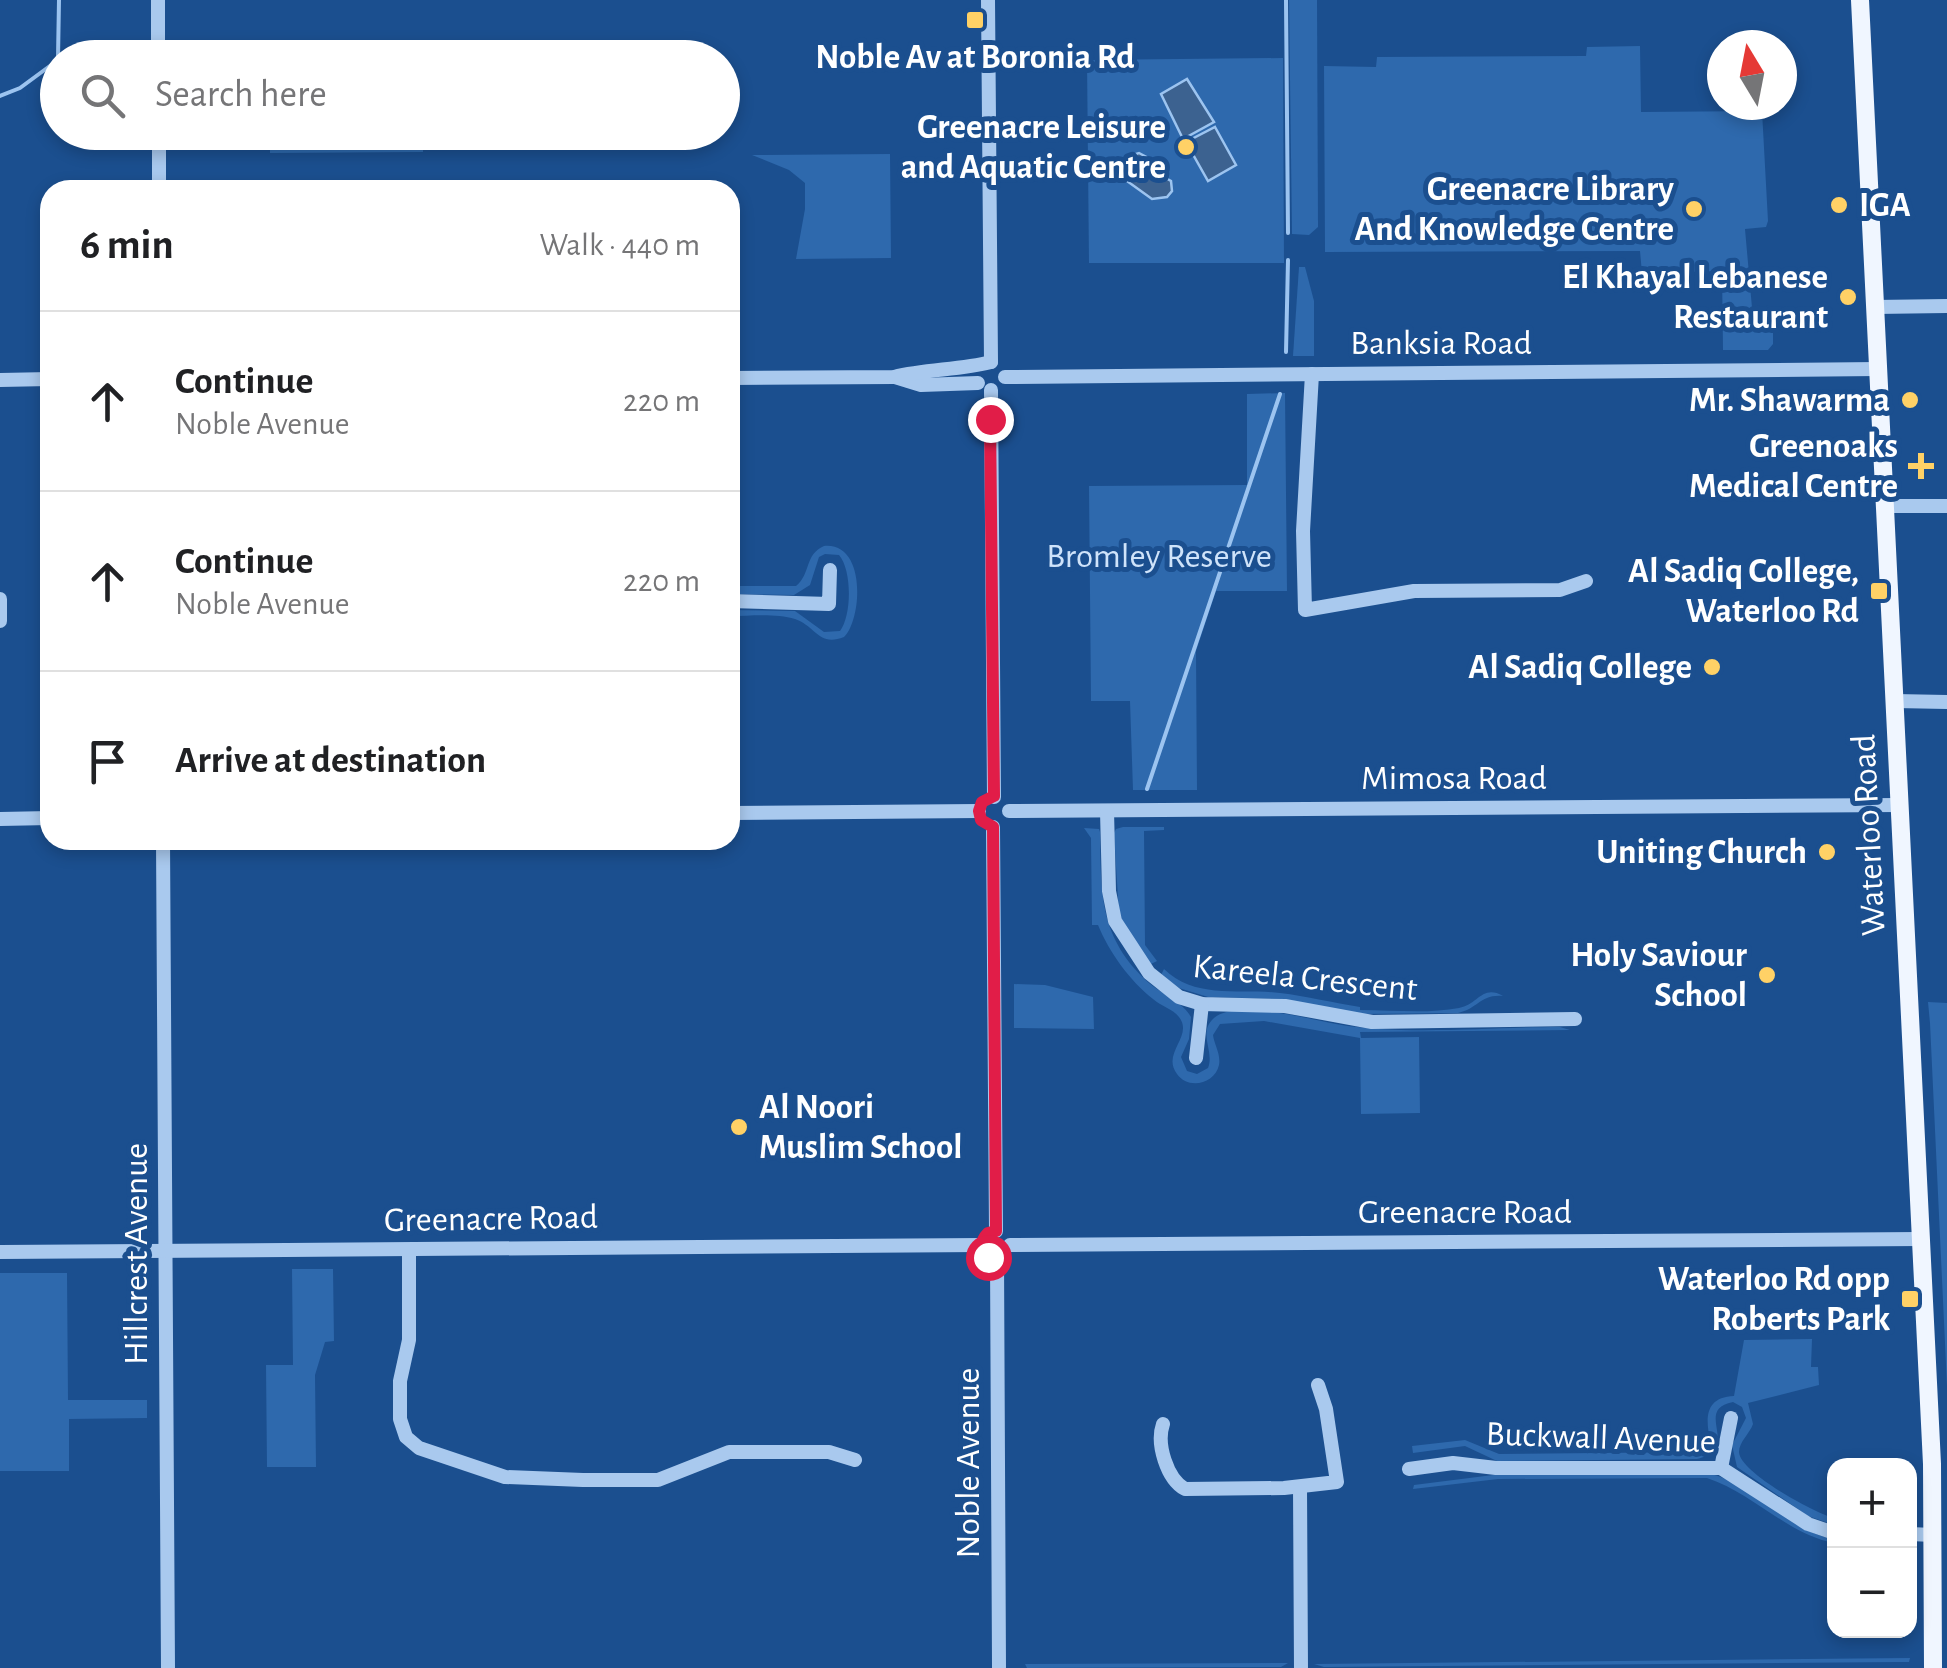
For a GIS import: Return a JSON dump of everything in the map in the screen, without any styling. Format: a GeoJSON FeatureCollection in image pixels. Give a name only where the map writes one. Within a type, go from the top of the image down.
{"type":"FeatureCollection","features":[{"type":"Feature","properties":{"kind":"main road","name":"Waterloo Road"},"geometry":{"type":"LineString","coordinates":[[1860,0],[1921,1239],[1940,1464],[1932,1535],[1933,1668]]}},
{"type":"Feature","properties":{"kind":"street"},"geometry":{"type":"LineString","coordinates":[[158,0],[158,40]]}},
{"type":"Feature","properties":{"kind":"street"},"geometry":{"type":"LineString","coordinates":[[988,0],[984,386],[994,796]]}},
{"type":"Feature","properties":{"kind":"street"},"geometry":{"type":"LineString","coordinates":[[159,150],[159,180]]}},
{"type":"Feature","properties":{"kind":"street"},"geometry":{"type":"LineString","coordinates":[[1875,307],[1947,306]]}},
{"type":"Feature","properties":{"kind":"street"},"geometry":{"type":"LineString","coordinates":[[740,378],[894,376],[986,364],[1002,368],[1005,376],[1002,385],[984,386],[920,384],[894,376]]}},
{"type":"Feature","properties":{"kind":"street","name":"Banksia Road"},"geometry":{"type":"LineString","coordinates":[[1005,376],[1878,369]]}},
{"type":"Feature","properties":{"kind":"street"},"geometry":{"type":"LineString","coordinates":[[1312,374],[1303,531],[1306,610],[1414,591],[1560,590],[1586,581]]}},
{"type":"Feature","properties":{"kind":"street"},"geometry":{"type":"LineString","coordinates":[[0,380],[40,380]]}},
{"type":"Feature","properties":{"kind":"street"},"geometry":{"type":"LineString","coordinates":[[1885,506],[1947,506]]}},
{"type":"Feature","properties":{"kind":"street"},"geometry":{"type":"LineString","coordinates":[[740,601],[830,604],[830,570]]}},
{"type":"Feature","properties":{"kind":"street"},"geometry":{"type":"LineString","coordinates":[[0,599],[0,621]]}},
{"type":"Feature","properties":{"kind":"street"},"geometry":{"type":"LineString","coordinates":[[1895,701],[1947,702]]}},
{"type":"Feature","properties":{"kind":"street"},"geometry":{"type":"LineString","coordinates":[[994,796],[1002,799],[1009,811],[1003,824],[993,827],[981,820],[979,811],[982,802],[994,796]]}},
{"type":"Feature","properties":{"kind":"street","name":"Mimosa Road"},"geometry":{"type":"LineString","coordinates":[[1009,811],[1900,805]]}},
{"type":"Feature","properties":{"kind":"street"},"geometry":{"type":"LineString","coordinates":[[740,813],[979,811]]}},
{"type":"Feature","properties":{"kind":"street","name":"Kareela Crescent"},"geometry":{"type":"LineString","coordinates":[[1106,811],[1109,892],[1118,930],[1155,980],[1179,997],[1202,1004],[1272,1005],[1372,1022],[1575,1019]]}},
{"type":"Feature","properties":{"kind":"street"},"geometry":{"type":"LineString","coordinates":[[0,818],[40,818]]}},
{"type":"Feature","properties":{"kind":"street"},"geometry":{"type":"LineString","coordinates":[[993,827],[996,1231]]}},
{"type":"Feature","properties":{"kind":"street","name":"Hillcrest Avenue"},"geometry":{"type":"LineString","coordinates":[[164,850],[168,1668]]}},
{"type":"Feature","properties":{"kind":"street"},"geometry":{"type":"LineString","coordinates":[[1196,1058],[1202,1004]]}},
{"type":"Feature","properties":{"kind":"street"},"geometry":{"type":"LineString","coordinates":[[996,1231],[1005,1234],[1010,1245],[1004,1256],[997,1259],[985,1254],[982,1245],[988,1233],[996,1231]]}},
{"type":"Feature","properties":{"kind":"street","name":"Greenacre Road"},"geometry":{"type":"LineString","coordinates":[[1010,1245],[1921,1239]]}},
{"type":"Feature","properties":{"kind":"street","name":"Greenacre Road"},"geometry":{"type":"LineString","coordinates":[[0,1252],[982,1245]]}},
{"type":"Feature","properties":{"kind":"street"},"geometry":{"type":"LineString","coordinates":[[409,1250],[409,1340],[400,1381],[400,1419],[406,1437],[419,1448],[498,1476],[582,1480],[658,1480],[729,1452],[828,1452],[855,1460]]}},
{"type":"Feature","properties":{"kind":"street","name":"Noble Avenue"},"geometry":{"type":"LineString","coordinates":[[997,1259],[999,1668]]}},
{"type":"Feature","properties":{"kind":"street"},"geometry":{"type":"LineString","coordinates":[[1162,1424],[1162,1446],[1172,1477],[1181,1487],[1300,1487],[1338,1482],[1318,1384]]}},
{"type":"Feature","properties":{"kind":"street"},"geometry":{"type":"LineString","coordinates":[[1721,1468],[1731,1418]]}},
{"type":"Feature","properties":{"kind":"street","name":"Buckwall Avenue"},"geometry":{"type":"LineString","coordinates":[[1410,1469],[1460,1462],[1496,1468],[1721,1468],[1808,1524],[1827,1530]]}},
{"type":"Feature","properties":{"kind":"street"},"geometry":{"type":"LineString","coordinates":[[1300,1487],[1301,1668]]}},
{"type":"Feature","properties":{"kind":"street"},"geometry":{"type":"LineString","coordinates":[[1917,1534],[1932,1535]]}},
{"type":"Feature","properties":{"kind":"green space"},"geometry":{"type":"Polygon","coordinates":[[[1289,0],[1317,0],[1318,227],[1309,235],[1292,234],[1289,0]]]}},
{"type":"Feature","properties":{"kind":"green space"},"geometry":{"type":"Polygon","coordinates":[[[1640,46],[1641,112],[1707,111],[1707,120],[1762,120],[1768,221],[1766,227],[1745,229],[1753,319],[1773,317],[1773,344],[1768,350],[1723,350],[1722,271],[1642,273],[1640,251],[1325,252],[1324,66],[1376,67],[1377,57],[1586,56],[1587,47],[1640,46]]]}},
{"type":"Feature","properties":{"kind":"green space","name":"Greenacre Leisure and Aquatic Centre"},"geometry":{"type":"Polygon","coordinates":[[[1283,58],[1284,263],[1089,263],[1087,60],[1283,58]]]}},
{"type":"Feature","properties":{"kind":"green space"},"geometry":{"type":"Polygon","coordinates":[[[270,150],[423,150],[423,152],[270,150]]]}},
{"type":"Feature","properties":{"kind":"green space"},"geometry":{"type":"Polygon","coordinates":[[[890,154],[891,258],[796,259],[805,209],[805,183],[789,170],[752,155],[890,154]]]}},
{"type":"Feature","properties":{"kind":"green space"},"geometry":{"type":"Polygon","coordinates":[[[1299,267],[1305,267],[1314,301],[1314,356],[1293,356],[1299,267]]]}},
{"type":"Feature","properties":{"kind":"green space","name":"Bromley Reserve"},"geometry":{"type":"Polygon","coordinates":[[[1285,393],[1287,591],[1216,591],[1196,651],[1197,790],[1133,790],[1130,701],[1091,701],[1089,486],[1247,485],[1247,394],[1285,393]]]}},
{"type":"Feature","properties":{"kind":"green space"},"geometry":{"type":"Polygon","coordinates":[[[824,546],[838,548],[848,556],[854,569],[855,615],[844,637],[823,638],[788,617],[740,616],[740,610],[795,611],[824,632],[840,631],[849,593],[839,555],[819,557],[810,585],[794,595],[740,594],[740,586],[796,586],[824,546]]]}},
{"type":"Feature","properties":{"kind":"green space"},"geometry":{"type":"Polygon","coordinates":[[[1123,827],[1164,827],[1144,831],[1145,945],[1157,961],[1151,964],[1119,914],[1114,833],[1123,827]]]}},
{"type":"Feature","properties":{"kind":"green space"},"geometry":{"type":"Polygon","coordinates":[[[1084,828],[1100,832],[1106,914],[1120,949],[1149,983],[1191,1017],[1189,1039],[1181,1057],[1187,1071],[1197,1074],[1208,1068],[1209,1024],[1224,1013],[1238,1010],[1389,1030],[1570,1030],[1360,1032],[1361,1038],[1419,1037],[1420,1113],[1361,1114],[1360,1038],[1264,1021],[1220,1024],[1213,1035],[1219,1057],[1216,1071],[1201,1083],[1188,1082],[1173,1066],[1183,1031],[1179,1017],[1136,984],[1114,956],[1098,925],[1092,925],[1091,838],[1084,828]]]}},
{"type":"Feature","properties":{"kind":"green space"},"geometry":{"type":"Polygon","coordinates":[[[1164,969],[1177,979],[1204,989],[1290,994],[1360,1010],[1447,1010],[1465,1006],[1490,992],[1503,996],[1489,997],[1458,1013],[1360,1014],[1283,999],[1208,997],[1179,988],[1161,975],[1164,969]]]}},
{"type":"Feature","properties":{"kind":"green space"},"geometry":{"type":"Polygon","coordinates":[[[1014,984],[1045,985],[1093,997],[1094,1029],[1014,1028],[1014,984]]]}},
{"type":"Feature","properties":{"kind":"green space"},"geometry":{"type":"Polygon","coordinates":[[[1928,1002],[1947,1003],[1947,1386],[1930,1023],[1928,1002]]]}},
{"type":"Feature","properties":{"kind":"green space"},"geometry":{"type":"Polygon","coordinates":[[[292,1269],[333,1269],[334,1341],[325,1342],[315,1375],[316,1467],[267,1467],[266,1365],[293,1365],[292,1269]]]}},
{"type":"Feature","properties":{"kind":"green space"},"geometry":{"type":"Polygon","coordinates":[[[0,1273],[67,1273],[68,1400],[147,1400],[147,1418],[69,1419],[69,1471],[0,1471],[0,1273]]]}},
{"type":"Feature","properties":{"kind":"green space"},"geometry":{"type":"Polygon","coordinates":[[[1812,1339],[1811,1367],[1818,1367],[1819,1385],[1748,1403],[1753,1424],[1739,1452],[1764,1481],[1827,1515],[1827,1523],[1808,1516],[1737,1467],[1732,1445],[1746,1418],[1742,1407],[1733,1402],[1717,1413],[1716,1447],[1697,1459],[1497,1461],[1465,1446],[1413,1453],[1412,1446],[1465,1440],[1499,1454],[1700,1452],[1710,1439],[1708,1416],[1713,1404],[1734,1396],[1744,1340],[1812,1339]]]}},
{"type":"Feature","properties":{"kind":"green space"},"geometry":{"type":"Polygon","coordinates":[[[1706,1473],[1739,1486],[1800,1527],[1827,1537],[1827,1541],[1801,1531],[1740,1493],[1707,1478],[1498,1479],[1413,1489],[1414,1485],[1493,1475],[1706,1473]]]}},
{"type":"Feature","properties":{"kind":"green space"},"geometry":{"type":"Polygon","coordinates":[[[1910,1658],[1909,1662],[1324,1667],[1314,1664],[1910,1658]]]}},
{"type":"Feature","properties":{"kind":"green space"},"geometry":{"type":"Polygon","coordinates":[[[1288,1663],[1281,1667],[1027,1668],[1025,1664],[1288,1663]]]}},
{"type":"Feature","properties":{"kind":"shaded area"},"geometry":{"type":"Polygon","coordinates":[[[1187,79],[1214,122],[1183,139],[1161,94],[1187,79]]]}},
{"type":"Feature","properties":{"kind":"shaded area"},"geometry":{"type":"Polygon","coordinates":[[[1215,127],[1236,165],[1208,181],[1186,142],[1215,127]]]}},
{"type":"Feature","properties":{"kind":"shaded area"},"geometry":{"type":"Polygon","coordinates":[[[1139,153],[1150,159],[1157,173],[1171,181],[1172,191],[1167,197],[1152,199],[1127,181],[1123,162],[1139,153]]]}},
{"type":"Feature","properties":{"kind":"waterway"},"geometry":{"type":"LineString","coordinates":[[58,40],[59,0]]}},
{"type":"Feature","properties":{"kind":"waterway"},"geometry":{"type":"LineString","coordinates":[[1286,0],[1288,233]]}},
{"type":"Feature","properties":{"kind":"waterway"},"geometry":{"type":"LineString","coordinates":[[0,96],[40,73]]}},
{"type":"Feature","properties":{"kind":"waterway"},"geometry":{"type":"LineString","coordinates":[[1286,352],[1288,260]]}},
{"type":"Feature","properties":{"kind":"waterway"},"geometry":{"type":"LineString","coordinates":[[1147,789],[1280,394]]}},
{"type":"Feature","properties":{"kind":"place","name":"Noble Av at Boronia Rd"},"geometry":{"type":"Point","coordinates":[975,20]}},
{"type":"Feature","properties":{"kind":"place","name":"Greenacre Leisure and Aquatic Centre"},"geometry":{"type":"Point","coordinates":[1186,147]}},
{"type":"Feature","properties":{"kind":"place","name":"IGA"},"geometry":{"type":"Point","coordinates":[1839,205]}},
{"type":"Feature","properties":{"kind":"place","name":"Greenacre Library And Knowledge Centre"},"geometry":{"type":"Point","coordinates":[1694,209]}},
{"type":"Feature","properties":{"kind":"place","name":"El Khayal Lebanese Restaurant"},"geometry":{"type":"Point","coordinates":[1848,297]}},
{"type":"Feature","properties":{"kind":"place","name":"Mr. Shawarma"},"geometry":{"type":"Point","coordinates":[1910,400]}},
{"type":"Feature","properties":{"kind":"place","name":"Greenoaks Medical Centre"},"geometry":{"type":"Point","coordinates":[1921,466]}},
{"type":"Feature","properties":{"kind":"place","name":"Al Sadiq College, Waterloo Rd"},"geometry":{"type":"Point","coordinates":[1879,591]}},
{"type":"Feature","properties":{"kind":"place","name":"Al Sadiq College"},"geometry":{"type":"Point","coordinates":[1712,667]}},
{"type":"Feature","properties":{"kind":"place","name":"Uniting Church"},"geometry":{"type":"Point","coordinates":[1827,852]}},
{"type":"Feature","properties":{"kind":"place","name":"Holy Saviour School"},"geometry":{"type":"Point","coordinates":[1767,975]}},
{"type":"Feature","properties":{"kind":"place","name":"Al Noori Muslim School"},"geometry":{"type":"Point","coordinates":[739,1127]}},
{"type":"Feature","properties":{"kind":"place","name":"Waterloo Rd opp Roberts Park"},"geometry":{"type":"Point","coordinates":[1910,1299]}},
{"type":"Feature","properties":{"kind":"route"},"geometry":{"type":"LineString","coordinates":[[988,1257],[982,1250],[982,1241],[988,1233],[996,1231],[993,827],[981,820],[979,811],[982,802],[994,796],[990,419]]}}]}
